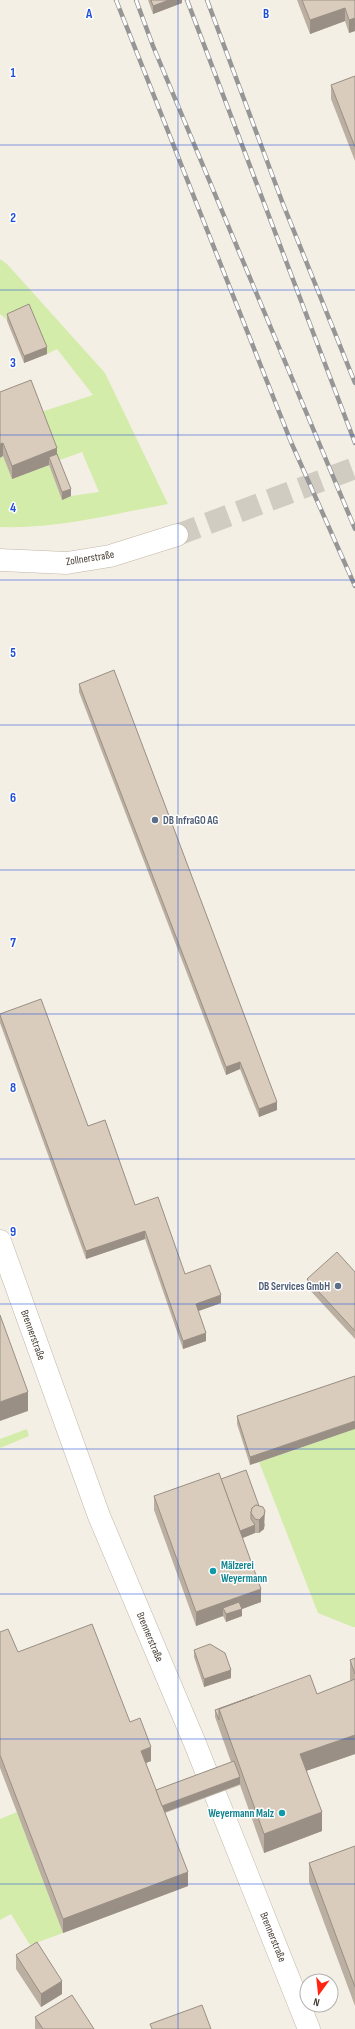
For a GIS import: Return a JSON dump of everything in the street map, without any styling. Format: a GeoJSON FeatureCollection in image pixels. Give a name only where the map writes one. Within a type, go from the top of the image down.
{"type":"FeatureCollection","features":[{"type":"Feature","properties":{"kind":"street","name":"Zollnerstraße"},"geometry":{"type":"LineString","coordinates":[[0,560],[26,562],[67,562],[110,556],[177,535]]}},
{"type":"Feature","properties":{"kind":"street","name":"Brennerstraße"},"geometry":{"type":"LineString","coordinates":[[0,1241],[99,1516],[194,1741],[309,2029]]}},
{"type":"Feature","properties":{"kind":"green space"},"geometry":{"type":"Polygon","coordinates":[[[0,259],[7,264],[105,373],[168,504],[43,526],[0,527],[0,458],[3,456],[12,479],[49,465],[62,500],[71,496],[99,492],[82,452],[57,461],[38,413],[93,395],[57,349],[47,354],[0,314],[0,259]]]}},
{"type":"Feature","properties":{"kind":"green space"},"geometry":{"type":"Polygon","coordinates":[[[27,1429],[29,1436],[0,1448],[0,1439],[27,1429]]]}},
{"type":"Feature","properties":{"kind":"green space"},"geometry":{"type":"Polygon","coordinates":[[[355,1429],[355,1627],[353,1627],[318,1613],[259,1462],[355,1429]]]}},
{"type":"Feature","properties":{"kind":"green space"},"geometry":{"type":"Polygon","coordinates":[[[17,1812],[63,1933],[30,1945],[11,1914],[0,1920],[0,1819],[17,1812]]]}},
{"type":"Feature","properties":{"kind":"building"},"geometry":{"type":"Polygon","coordinates":[[[151,0],[169,0],[153,6],[151,0]]]}},
{"type":"Feature","properties":{"kind":"building"},"geometry":{"type":"Polygon","coordinates":[[[302,0],[355,0],[355,18],[349,20],[345,8],[310,20],[302,0]]]}},
{"type":"Feature","properties":{"kind":"building"},"geometry":{"type":"Polygon","coordinates":[[[355,76],[355,147],[331,85],[355,76]]]}},
{"type":"Feature","properties":{"kind":"building"},"geometry":{"type":"Polygon","coordinates":[[[29,304],[47,347],[24,356],[7,314],[29,304]]]}},
{"type":"Feature","properties":{"kind":"building"},"geometry":{"type":"Polygon","coordinates":[[[31,380],[57,448],[12,466],[3,443],[0,444],[0,392],[31,380]]]}},
{"type":"Feature","properties":{"kind":"building"},"geometry":{"type":"Polygon","coordinates":[[[57,454],[71,489],[62,492],[49,457],[57,454]]]}},
{"type":"Feature","properties":{"kind":"building"},"geometry":{"type":"Polygon","coordinates":[[[114,670],[277,1102],[259,1109],[240,1062],[226,1067],[79,684],[114,670]]]}},
{"type":"Feature","properties":{"kind":"building"},"geometry":{"type":"Polygon","coordinates":[[[41,999],[88,1126],[105,1120],[135,1205],[158,1197],[185,1274],[210,1265],[221,1295],[196,1304],[206,1333],[183,1341],[145,1231],[86,1251],[0,1015],[41,999]]]}},
{"type":"Feature","properties":{"kind":"building"},"geometry":{"type":"Polygon","coordinates":[[[337,1252],[355,1272],[355,1331],[307,1279],[337,1252]]]}},
{"type":"Feature","properties":{"kind":"building"},"geometry":{"type":"Polygon","coordinates":[[[0,1315],[28,1392],[0,1402],[0,1315]]]}},
{"type":"Feature","properties":{"kind":"building"},"geometry":{"type":"Polygon","coordinates":[[[355,1376],[355,1421],[250,1457],[237,1416],[355,1376]]]}},
{"type":"Feature","properties":{"kind":"building"},"geometry":{"type":"Polygon","coordinates":[[[246,1470],[259,1506],[256,1505],[252,1508],[251,1519],[255,1525],[240,1531],[221,1479],[246,1470]]]}},
{"type":"Feature","properties":{"kind":"building","name":"Mälzerei Weyermann"},"geometry":{"type":"Polygon","coordinates":[[[219,1473],[261,1589],[196,1612],[154,1496],[219,1473]]]}},
{"type":"Feature","properties":{"kind":"building"},"geometry":{"type":"Polygon","coordinates":[[[256,1505],[263,1507],[265,1511],[264,1515],[259,1520],[255,1519],[251,1513],[252,1508],[256,1505]]]}},
{"type":"Feature","properties":{"kind":"building"},"geometry":{"type":"Polygon","coordinates":[[[239,1602],[242,1609],[226,1614],[223,1608],[239,1602]]]}},
{"type":"Feature","properties":{"kind":"building"},"geometry":{"type":"Polygon","coordinates":[[[92,1624],[130,1722],[140,1718],[151,1747],[141,1751],[188,1872],[63,1919],[0,1755],[0,1632],[8,1629],[18,1652],[92,1624]]]}},
{"type":"Feature","properties":{"kind":"building"},"geometry":{"type":"Polygon","coordinates":[[[210,1644],[225,1653],[231,1670],[204,1679],[194,1650],[210,1644]]]}},
{"type":"Feature","properties":{"kind":"building"},"geometry":{"type":"Polygon","coordinates":[[[355,1658],[355,1674],[350,1660],[355,1658]]]}},
{"type":"Feature","properties":{"kind":"building"},"geometry":{"type":"Polygon","coordinates":[[[310,1675],[317,1694],[355,1679],[355,1735],[300,1754],[322,1812],[264,1834],[219,1709],[310,1675]]]}},
{"type":"Feature","properties":{"kind":"building"},"geometry":{"type":"Polygon","coordinates":[[[254,1696],[219,1709],[219,1720],[215,1710],[254,1696]]]}},
{"type":"Feature","properties":{"kind":"building"},"geometry":{"type":"Polygon","coordinates":[[[234,1761],[240,1777],[162,1806],[156,1790],[234,1761]]]}},
{"type":"Feature","properties":{"kind":"building"},"geometry":{"type":"Polygon","coordinates":[[[355,1846],[355,1987],[309,1863],[355,1846]]]}},
{"type":"Feature","properties":{"kind":"building"},"geometry":{"type":"Polygon","coordinates":[[[37,1942],[62,1981],[41,1994],[16,1955],[37,1942]]]}},
{"type":"Feature","properties":{"kind":"building"},"geometry":{"type":"Polygon","coordinates":[[[72,1995],[94,2029],[43,2029],[35,2017],[72,1995]]]}},
{"type":"Feature","properties":{"kind":"building"},"geometry":{"type":"Polygon","coordinates":[[[202,2005],[211,2029],[152,2029],[150,2024],[202,2005]]]}},
{"type":"Feature","properties":{"kind":"tunnel"},"geometry":{"type":"LineString","coordinates":[[177,535],[355,468]]}},
{"type":"Feature","properties":{"kind":"railway"},"geometry":{"type":"LineString","coordinates":[[116,0],[291,442],[355,586]]}},
{"type":"Feature","properties":{"kind":"railway"},"geometry":{"type":"LineString","coordinates":[[136,0],[153,46],[355,529]]}},
{"type":"Feature","properties":{"kind":"railway"},"geometry":{"type":"LineString","coordinates":[[187,0],[355,443]]}},
{"type":"Feature","properties":{"kind":"railway"},"geometry":{"type":"LineString","coordinates":[[207,0],[283,204],[355,383]]}},
{"type":"Feature","properties":{"kind":"place","name":"DB InfraGO AG"},"geometry":{"type":"Point","coordinates":[155,820]}},
{"type":"Feature","properties":{"kind":"place","name":"DB Services GmbH"},"geometry":{"type":"Point","coordinates":[338,1286]}},
{"type":"Feature","properties":{"kind":"place","name":"Mälzerei Weyermann"},"geometry":{"type":"Point","coordinates":[213,1571]}},
{"type":"Feature","properties":{"kind":"place","name":"Weyermann Malz"},"geometry":{"type":"Point","coordinates":[282,1813]}}]}
